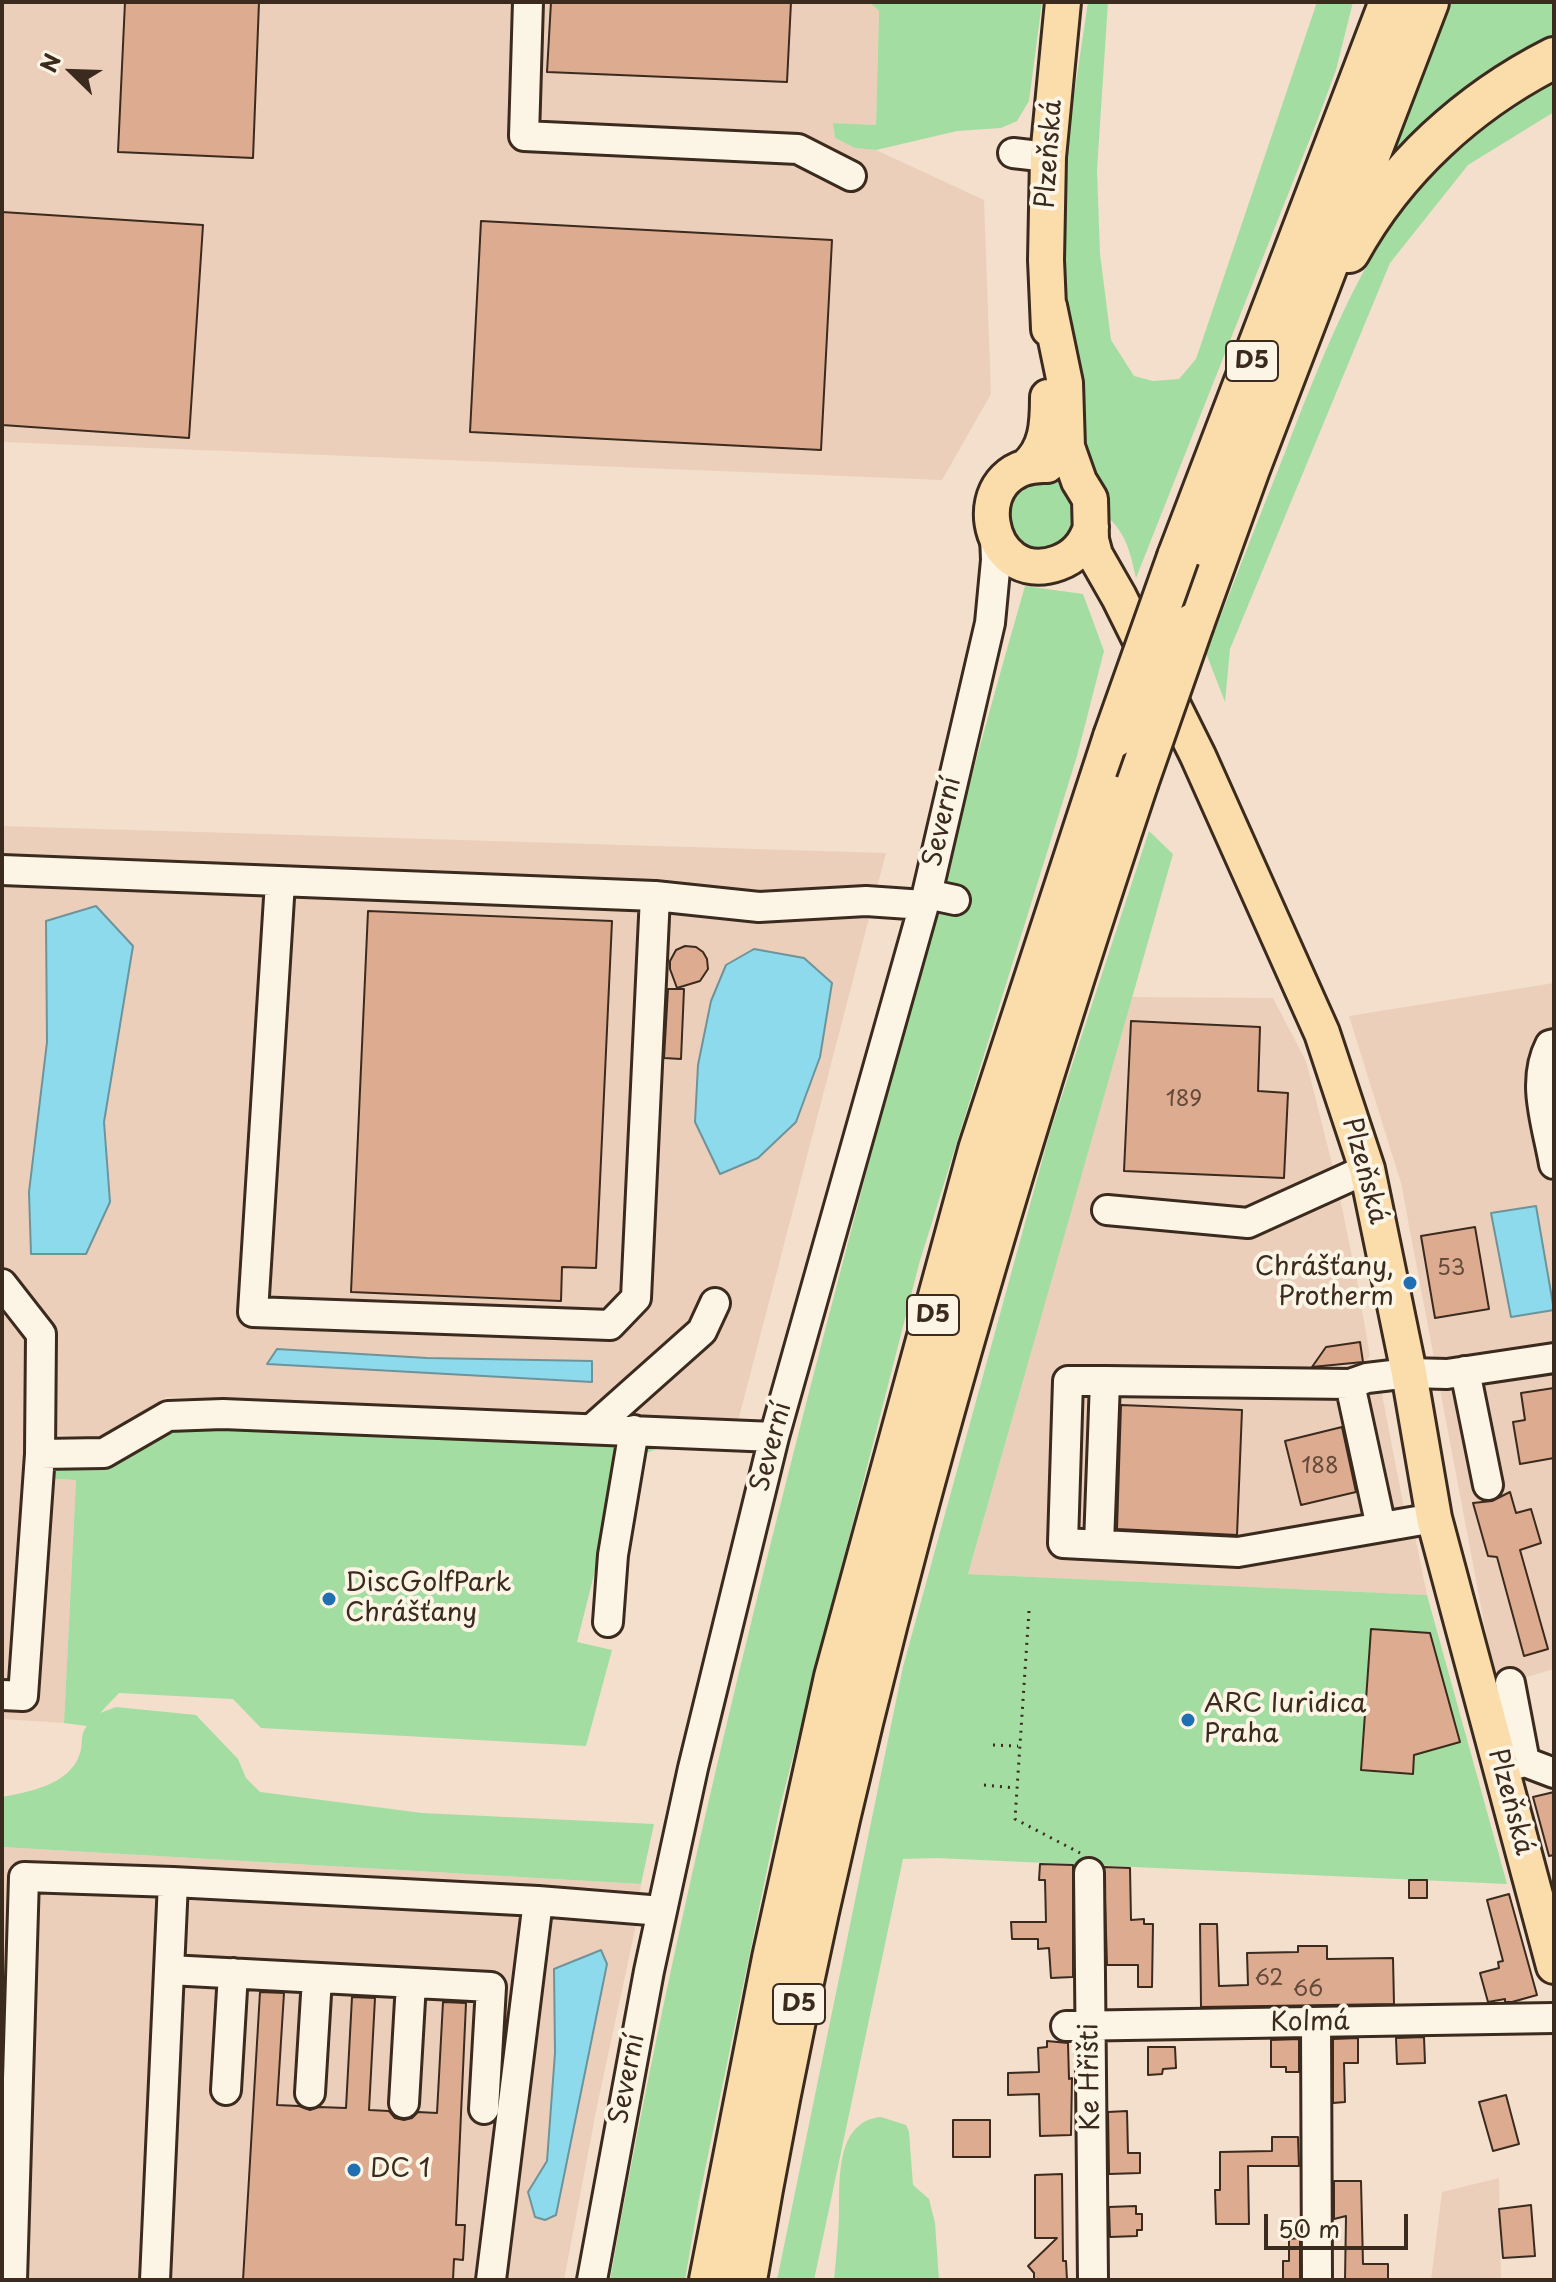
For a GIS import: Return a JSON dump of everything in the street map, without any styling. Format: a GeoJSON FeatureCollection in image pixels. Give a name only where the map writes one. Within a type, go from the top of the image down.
{"type":"FeatureCollection","features":[{"type":"Feature","properties":{"kind":"highway"},"geometry":{"type":"LineString","coordinates":[[1327,166],[1367,2]]}},
{"type":"Feature","properties":{"kind":"highway","name":"D5"},"geometry":{"type":"LineString","coordinates":[[746,2280],[807,1964],[874,1673],[941,1422],[1015,1165],[1137,784],[1193,624],[1255,403],[1327,166],[1390,2]]}},
{"type":"Feature","properties":{"kind":"highway","name":"D5"},"geometry":{"type":"LineString","coordinates":[[710,2280],[773,1958],[839,1662],[979,1150],[1114,737],[1178,557],[1255,403],[1288,365],[1428,2]]}},
{"type":"Feature","properties":{"kind":"highway"},"geometry":{"type":"LineString","coordinates":[[1288,365],[1357,240],[1386,196],[1463,117],[1507,84],[1554,58]]}},
{"type":"Feature","properties":{"kind":"main road","name":"Plzeňská"},"geometry":{"type":"LineString","coordinates":[[1063,2],[1048,157],[1047,425],[1042,446],[1026,467],[1006,479],[997,491],[991,513],[995,536],[1014,559],[1033,566],[1050,565],[1087,573],[1119,597]]}},
{"type":"Feature","properties":{"kind":"main road","name":"Plzeňská"},"geometry":{"type":"LineString","coordinates":[[1049,306],[1065,383],[1067,447],[1079,481],[1090,499],[1095,555],[1198,756],[1322,1033],[1367,1169],[1409,1373],[1434,1518],[1513,1765],[1548,1922],[1554,1966]]}},
{"type":"Feature","properties":{"kind":"main road"},"geometry":{"type":"LineString","coordinates":[[1026,467],[1055,466],[1079,481]]}},
{"type":"Feature","properties":{"kind":"main road"},"geometry":{"type":"LineString","coordinates":[[1050,565],[1077,552],[1086,541],[1091,527]]}},
{"type":"Feature","properties":{"kind":"street"},"geometry":{"type":"LineString","coordinates":[[528,2],[524,136],[798,149],[851,176]]}},
{"type":"Feature","properties":{"kind":"street"},"geometry":{"type":"LineString","coordinates":[[1013,153],[1048,157]]}},
{"type":"Feature","properties":{"kind":"street","name":"Severní"},"geometry":{"type":"LineString","coordinates":[[592,2280],[662,1911],[728,1618],[774,1437],[925,899],[990,623],[995,536]]}},
{"type":"Feature","properties":{"kind":"street","name":"Severní"},"geometry":{"type":"LineString","coordinates":[[990,623],[1012,583],[1025,574],[1050,565]]}},
{"type":"Feature","properties":{"kind":"street"},"geometry":{"type":"LineString","coordinates":[[2,870],[655,896],[759,907],[955,900]]}},
{"type":"Feature","properties":{"kind":"street"},"geometry":{"type":"LineString","coordinates":[[280,882],[253,1312],[610,1325],[636,1298],[655,896]]}},
{"type":"Feature","properties":{"kind":"street"},"geometry":{"type":"LineString","coordinates":[[1554,1044],[1550,1045],[1543,1059],[1540,1089],[1554,1164]]}},
{"type":"Feature","properties":{"kind":"street"},"geometry":{"type":"LineString","coordinates":[[1107,1210],[1248,1223],[1367,1169]]}},
{"type":"Feature","properties":{"kind":"street"},"geometry":{"type":"LineString","coordinates":[[2,1284],[41,1334],[40,1454],[23,1696],[2,1695]]}},
{"type":"Feature","properties":{"kind":"street"},"geometry":{"type":"LineString","coordinates":[[593,1428],[702,1331],[715,1303]]}},
{"type":"Feature","properties":{"kind":"street"},"geometry":{"type":"LineString","coordinates":[[1434,1518],[1238,1552],[1063,1543],[1068,1381],[1350,1384],[1367,1378],[1409,1373],[1447,1374],[1554,1358]]}},
{"type":"Feature","properties":{"kind":"street"},"geometry":{"type":"LineString","coordinates":[[1465,1371],[1488,1485]]}},
{"type":"Feature","properties":{"kind":"street"},"geometry":{"type":"LineString","coordinates":[[1350,1384],[1381,1527]]}},
{"type":"Feature","properties":{"kind":"street"},"geometry":{"type":"LineString","coordinates":[[40,1454],[104,1453],[168,1416],[223,1414],[774,1437]]}},
{"type":"Feature","properties":{"kind":"street"},"geometry":{"type":"LineString","coordinates":[[608,1622],[613,1555],[634,1430]]}},
{"type":"Feature","properties":{"kind":"street"},"geometry":{"type":"LineString","coordinates":[[1510,1683],[1513,1765],[1554,1773]]}},
{"type":"Feature","properties":{"kind":"street","name":"Ke Hřišti"},"geometry":{"type":"LineString","coordinates":[[1089,1873],[1078,2026],[1093,2280]]}},
{"type":"Feature","properties":{"kind":"street"},"geometry":{"type":"LineString","coordinates":[[12,2280],[10,2158],[24,1877],[538,1901],[662,1911]]}},
{"type":"Feature","properties":{"kind":"street"},"geometry":{"type":"LineString","coordinates":[[155,2280],[173,1882]]}},
{"type":"Feature","properties":{"kind":"street"},"geometry":{"type":"LineString","coordinates":[[491,2280],[538,1901]]}},
{"type":"Feature","properties":{"kind":"street"},"geometry":{"type":"LineString","coordinates":[[169,1970],[491,1987],[484,2109]]}},
{"type":"Feature","properties":{"kind":"street"},"geometry":{"type":"LineString","coordinates":[[226,2090],[233,1973]]}},
{"type":"Feature","properties":{"kind":"street"},"geometry":{"type":"LineString","coordinates":[[310,2093],[317,1978]]}},
{"type":"Feature","properties":{"kind":"street"},"geometry":{"type":"LineString","coordinates":[[404,2103],[411,1983]]}},
{"type":"Feature","properties":{"kind":"street","name":"Kolmá"},"geometry":{"type":"LineString","coordinates":[[1078,2026],[1554,2018]]}},
{"type":"Feature","properties":{"kind":"street"},"geometry":{"type":"LineString","coordinates":[[1316,2023],[1317,2280]]}},
{"type":"Feature","properties":{"kind":"path"},"geometry":{"type":"LineString","coordinates":[[1029,1611],[1015,1819],[1082,1853],[1089,1865],[1089,1873]]}},
{"type":"Feature","properties":{"kind":"path"},"geometry":{"type":"LineString","coordinates":[[993,1745],[1018,1746]]}},
{"type":"Feature","properties":{"kind":"path"},"geometry":{"type":"LineString","coordinates":[[984,1785],[1015,1788]]}},
{"type":"Feature","properties":{"kind":"shaded area"},"geometry":{"type":"Polygon","coordinates":[[[2,2],[869,2],[879,11],[876,125],[833,123],[835,138],[855,148],[876,150],[984,200],[991,394],[942,480],[2,442],[2,2]]]}},
{"type":"Feature","properties":{"kind":"shaded area"},"geometry":{"type":"Polygon","coordinates":[[[2,826],[886,853],[738,1421],[167,1397],[103,1438],[57,1435],[54,1479],[76,1480],[64,1723],[2,1719],[2,826]]]}},
{"type":"Feature","properties":{"kind":"shaded area"},"geometry":{"type":"Polygon","coordinates":[[[1554,983],[1554,1669],[1496,1686],[1401,1183],[1349,1016],[1554,983]]]}},
{"type":"Feature","properties":{"kind":"shaded area"},"geometry":{"type":"Polygon","coordinates":[[[1132,997],[1273,998],[1306,1061],[1337,1183],[1358,1286],[1370,1356],[1363,1363],[1371,1392],[1381,1389],[1404,1508],[1394,1513],[1397,1533],[1415,1536],[1427,1595],[968,1574],[1132,997]]]}},
{"type":"Feature","properties":{"kind":"shaded area"},"geometry":{"type":"Polygon","coordinates":[[[2,1847],[641,1884],[636,1925],[564,2280],[2,2280],[2,1847]]]}},
{"type":"Feature","properties":{"kind":"shaded area"},"geometry":{"type":"Polygon","coordinates":[[[1499,2178],[1501,2280],[1431,2280],[1442,2192],[1499,2178]]]}},
{"type":"Feature","properties":{"kind":"green space"},"geometry":{"type":"Polygon","coordinates":[[[869,2],[1042,2],[1029,101],[1017,121],[1001,128],[957,131],[876,150],[855,148],[835,138],[833,123],[876,125],[879,11],[869,2]]]}},
{"type":"Feature","properties":{"kind":"green space"},"geometry":{"type":"Polygon","coordinates":[[[1088,2],[1108,2],[1097,170],[1100,254],[1111,340],[1134,376],[1153,381],[1179,379],[1196,359],[1317,2],[1353,2],[1336,70],[1319,116],[1136,578],[1125,541],[1102,512],[1072,383],[1061,252],[1065,156],[1088,2]]]}},
{"type":"Feature","properties":{"kind":"green space"},"geometry":{"type":"Polygon","coordinates":[[[1450,2],[1554,2],[1554,42],[1390,162],[1450,2]]]}},
{"type":"Feature","properties":{"kind":"green space"},"geometry":{"type":"Polygon","coordinates":[[[1554,76],[1554,112],[1468,165],[1390,263],[1230,649],[1225,702],[1206,653],[1321,361],[1362,275],[1412,194],[1443,158],[1486,117],[1554,76]]]}},
{"type":"Feature","properties":{"kind":"green space"},"geometry":{"type":"Polygon","coordinates":[[[1053,479],[1063,484],[1080,511],[1071,541],[1042,554],[1013,540],[1005,510],[1022,483],[1053,479]]]}},
{"type":"Feature","properties":{"kind":"green space"},"geometry":{"type":"Polygon","coordinates":[[[1025,586],[1083,594],[1104,651],[1077,756],[919,1264],[780,1807],[685,2280],[610,2280],[662,2011],[754,1610],[918,977],[1025,586]]]}},
{"type":"Feature","properties":{"kind":"green space"},"geometry":{"type":"Polygon","coordinates":[[[1149,831],[1173,854],[968,1574],[1427,1595],[1507,1884],[937,1858],[903,1859],[814,2280],[777,2280],[903,1667],[1050,1132],[1149,831]]]}},
{"type":"Feature","properties":{"kind":"green space","name":"DiscGolfPark Chrášťany"},"geometry":{"type":"Polygon","coordinates":[[[179,1426],[659,1442],[662,1447],[646,1453],[619,1557],[600,1551],[577,1642],[612,1650],[586,1746],[261,1728],[233,1699],[119,1693],[100,1713],[116,1707],[196,1715],[238,1759],[246,1778],[260,1792],[422,1813],[654,1824],[641,1884],[2,1847],[2,1797],[46,1786],[66,1774],[79,1756],[87,1726],[64,1723],[76,1480],[54,1479],[55,1466],[179,1426]]]}},
{"type":"Feature","properties":{"kind":"green space"},"geometry":{"type":"Polygon","coordinates":[[[881,2117],[906,2125],[909,2132],[913,2185],[929,2199],[935,2223],[939,2280],[834,2280],[840,2172],[847,2142],[866,2121],[881,2117]]]}},
{"type":"Feature","properties":{"kind":"water"},"geometry":{"type":"Polygon","coordinates":[[[96,906],[133,946],[104,1122],[110,1202],[86,1254],[31,1254],[29,1192],[47,1042],[46,921],[96,906]]]}},
{"type":"Feature","properties":{"kind":"water"},"geometry":{"type":"Polygon","coordinates":[[[754,949],[804,958],[832,983],[820,1057],[796,1122],[758,1158],[720,1174],[695,1122],[698,1065],[711,1001],[726,965],[754,949]]]}},
{"type":"Feature","properties":{"kind":"water"},"geometry":{"type":"Polygon","coordinates":[[[1536,1206],[1554,1310],[1511,1317],[1491,1213],[1536,1206]]]}},
{"type":"Feature","properties":{"kind":"water"},"geometry":{"type":"Polygon","coordinates":[[[277,1349],[427,1358],[592,1361],[592,1382],[267,1364],[277,1349]]]}},
{"type":"Feature","properties":{"kind":"water"},"geometry":{"type":"Polygon","coordinates":[[[601,1950],[607,1964],[556,2215],[545,2220],[535,2217],[528,2192],[547,2161],[555,2053],[554,1969],[601,1950]]]}},
{"type":"Feature","properties":{"kind":"building"},"geometry":{"type":"Polygon","coordinates":[[[125,2],[259,2],[253,158],[118,152],[125,2]]]}},
{"type":"Feature","properties":{"kind":"building"},"geometry":{"type":"Polygon","coordinates":[[[551,2],[791,2],[787,82],[547,72],[551,2]]]}},
{"type":"Feature","properties":{"kind":"building"},"geometry":{"type":"Polygon","coordinates":[[[2,212],[203,225],[189,438],[2,425],[2,212]]]}},
{"type":"Feature","properties":{"kind":"building"},"geometry":{"type":"Polygon","coordinates":[[[481,221],[832,240],[821,450],[470,432],[481,221]]]}},
{"type":"Feature","properties":{"kind":"building"},"geometry":{"type":"Polygon","coordinates":[[[368,911],[612,921],[596,1268],[562,1267],[561,1301],[351,1292],[368,911]]]}},
{"type":"Feature","properties":{"kind":"building"},"geometry":{"type":"Polygon","coordinates":[[[685,946],[696,947],[703,952],[708,969],[700,981],[677,988],[670,961],[676,950],[685,946]]]}},
{"type":"Feature","properties":{"kind":"building"},"geometry":{"type":"Polygon","coordinates":[[[668,989],[684,989],[681,1059],[664,1058],[668,989]]]}},
{"type":"Feature","properties":{"kind":"building"},"geometry":{"type":"Polygon","coordinates":[[[1131,1021],[1260,1027],[1258,1091],[1288,1093],[1284,1178],[1124,1171],[1131,1021]]]}},
{"type":"Feature","properties":{"kind":"building"},"geometry":{"type":"Polygon","coordinates":[[[1475,1227],[1489,1309],[1435,1318],[1421,1236],[1475,1227]]]}},
{"type":"Feature","properties":{"kind":"building"},"geometry":{"type":"Polygon","coordinates":[[[1360,1342],[1363,1362],[1312,1367],[1326,1347],[1360,1342]]]}},
{"type":"Feature","properties":{"kind":"building"},"geometry":{"type":"Polygon","coordinates":[[[1554,1388],[1554,1458],[1520,1464],[1513,1422],[1525,1420],[1521,1393],[1554,1388]]]}},
{"type":"Feature","properties":{"kind":"building"},"geometry":{"type":"Polygon","coordinates":[[[1121,1405],[1242,1410],[1237,1535],[1117,1529],[1121,1405]]]}},
{"type":"Feature","properties":{"kind":"building"},"geometry":{"type":"Polygon","coordinates":[[[1342,1427],[1356,1492],[1301,1505],[1285,1441],[1342,1427]]]}},
{"type":"Feature","properties":{"kind":"building"},"geometry":{"type":"Polygon","coordinates":[[[1510,1492],[1516,1513],[1531,1509],[1541,1543],[1520,1550],[1548,1649],[1524,1656],[1497,1557],[1488,1556],[1473,1503],[1492,1501],[1510,1492]]]}},
{"type":"Feature","properties":{"kind":"building"},"geometry":{"type":"Polygon","coordinates":[[[1371,1629],[1430,1633],[1460,1742],[1414,1755],[1413,1774],[1361,1770],[1371,1629]]]}},
{"type":"Feature","properties":{"kind":"building"},"geometry":{"type":"Polygon","coordinates":[[[1554,1792],[1554,1855],[1549,1856],[1533,1797],[1554,1792]]]}},
{"type":"Feature","properties":{"kind":"building"},"geometry":{"type":"Polygon","coordinates":[[[1040,1864],[1073,1865],[1073,1977],[1051,1978],[1049,1948],[1038,1949],[1038,1939],[1012,1939],[1011,1922],[1046,1922],[1045,1880],[1039,1880],[1040,1864]]]}},
{"type":"Feature","properties":{"kind":"building"},"geometry":{"type":"Polygon","coordinates":[[[1104,1867],[1130,1868],[1131,1920],[1144,1919],[1144,1924],[1153,1924],[1152,1987],[1138,1987],[1138,1965],[1107,1965],[1104,1867]]]}},
{"type":"Feature","properties":{"kind":"building"},"geometry":{"type":"Polygon","coordinates":[[[1409,1880],[1427,1880],[1427,1898],[1409,1898],[1409,1880]]]}},
{"type":"Feature","properties":{"kind":"building"},"geometry":{"type":"Polygon","coordinates":[[[1509,1894],[1537,1995],[1512,2002],[1505,2002],[1505,1999],[1488,2002],[1480,1973],[1499,1968],[1498,1962],[1503,1961],[1487,1900],[1509,1894]]]}},
{"type":"Feature","properties":{"kind":"building"},"geometry":{"type":"Polygon","coordinates":[[[1200,1924],[1217,1924],[1219,1986],[1248,1985],[1247,1953],[1298,1952],[1298,1946],[1327,1946],[1327,1959],[1393,1958],[1394,2004],[1201,2007],[1200,1924]]]}},
{"type":"Feature","properties":{"kind":"building","name":"DC 1"},"geometry":{"type":"Polygon","coordinates":[[[260,1992],[284,1993],[277,2105],[310,2110],[319,2107],[346,2108],[352,1997],[375,1998],[369,2110],[389,2111],[395,2118],[404,2120],[418,2112],[437,2113],[443,2002],[466,2003],[456,2225],[465,2225],[463,2260],[454,2259],[453,2280],[243,2280],[260,1992]]]}},
{"type":"Feature","properties":{"kind":"building"},"geometry":{"type":"Polygon","coordinates":[[[1424,2037],[1425,2063],[1397,2064],[1396,2038],[1424,2037]]]}},
{"type":"Feature","properties":{"kind":"building"},"geometry":{"type":"Polygon","coordinates":[[[1358,2038],[1358,2063],[1344,2063],[1345,2102],[1333,2103],[1333,2039],[1358,2038]]]}},
{"type":"Feature","properties":{"kind":"building"},"geometry":{"type":"Polygon","coordinates":[[[1299,2039],[1299,2072],[1286,2072],[1286,2067],[1271,2067],[1271,2040],[1299,2039]]]}},
{"type":"Feature","properties":{"kind":"building"},"geometry":{"type":"Polygon","coordinates":[[[1047,2041],[1068,2043],[1069,2079],[1072,2078],[1071,2135],[1040,2136],[1039,2094],[1008,2095],[1008,2073],[1039,2072],[1038,2048],[1047,2047],[1047,2041]]]}},
{"type":"Feature","properties":{"kind":"building"},"geometry":{"type":"Polygon","coordinates":[[[1148,2047],[1175,2047],[1176,2068],[1163,2069],[1162,2074],[1148,2075],[1148,2047]]]}},
{"type":"Feature","properties":{"kind":"building"},"geometry":{"type":"Polygon","coordinates":[[[1506,2095],[1519,2144],[1493,2151],[1479,2102],[1506,2095]]]}},
{"type":"Feature","properties":{"kind":"building"},"geometry":{"type":"Polygon","coordinates":[[[1127,2111],[1128,2153],[1140,2153],[1140,2173],[1109,2174],[1108,2112],[1127,2111]]]}},
{"type":"Feature","properties":{"kind":"building"},"geometry":{"type":"Polygon","coordinates":[[[953,2120],[990,2120],[990,2157],[953,2157],[953,2120]]]}},
{"type":"Feature","properties":{"kind":"building"},"geometry":{"type":"Polygon","coordinates":[[[1272,2137],[1298,2137],[1299,2166],[1248,2166],[1249,2224],[1216,2224],[1215,2190],[1220,2190],[1220,2152],[1272,2151],[1272,2137]]]}},
{"type":"Feature","properties":{"kind":"building"},"geometry":{"type":"Polygon","coordinates":[[[1062,2174],[1063,2261],[1066,2261],[1067,2280],[1034,2280],[1034,2273],[1028,2266],[1057,2238],[1035,2238],[1035,2175],[1062,2174]]]}},
{"type":"Feature","properties":{"kind":"building"},"geometry":{"type":"Polygon","coordinates":[[[1334,2181],[1361,2181],[1363,2264],[1388,2264],[1388,2280],[1345,2280],[1346,2216],[1334,2219],[1334,2181]]]}},
{"type":"Feature","properties":{"kind":"building"},"geometry":{"type":"Polygon","coordinates":[[[1531,2205],[1535,2256],[1503,2258],[1499,2209],[1531,2205]]]}},
{"type":"Feature","properties":{"kind":"building"},"geometry":{"type":"Polygon","coordinates":[[[1136,2206],[1136,2214],[1142,2214],[1142,2230],[1137,2230],[1137,2236],[1110,2237],[1109,2207],[1136,2206]]]}},
{"type":"Feature","properties":{"kind":"building"},"geometry":{"type":"Polygon","coordinates":[[[1300,2238],[1300,2280],[1283,2280],[1283,2261],[1289,2261],[1289,2239],[1300,2238]]]}},
{"type":"Feature","properties":{"kind":"place","name":"Chrášťany, Protherm"},"geometry":{"type":"Point","coordinates":[1410,1283]}},
{"type":"Feature","properties":{"kind":"place","name":"DiscGolfPark Chrášťany"},"geometry":{"type":"Point","coordinates":[329,1599]}},
{"type":"Feature","properties":{"kind":"place","name":"ARC Iuridica Praha"},"geometry":{"type":"Point","coordinates":[1188,1720]}},
{"type":"Feature","properties":{"kind":"place","name":"DC 1"},"geometry":{"type":"Point","coordinates":[354,2170]}}]}
